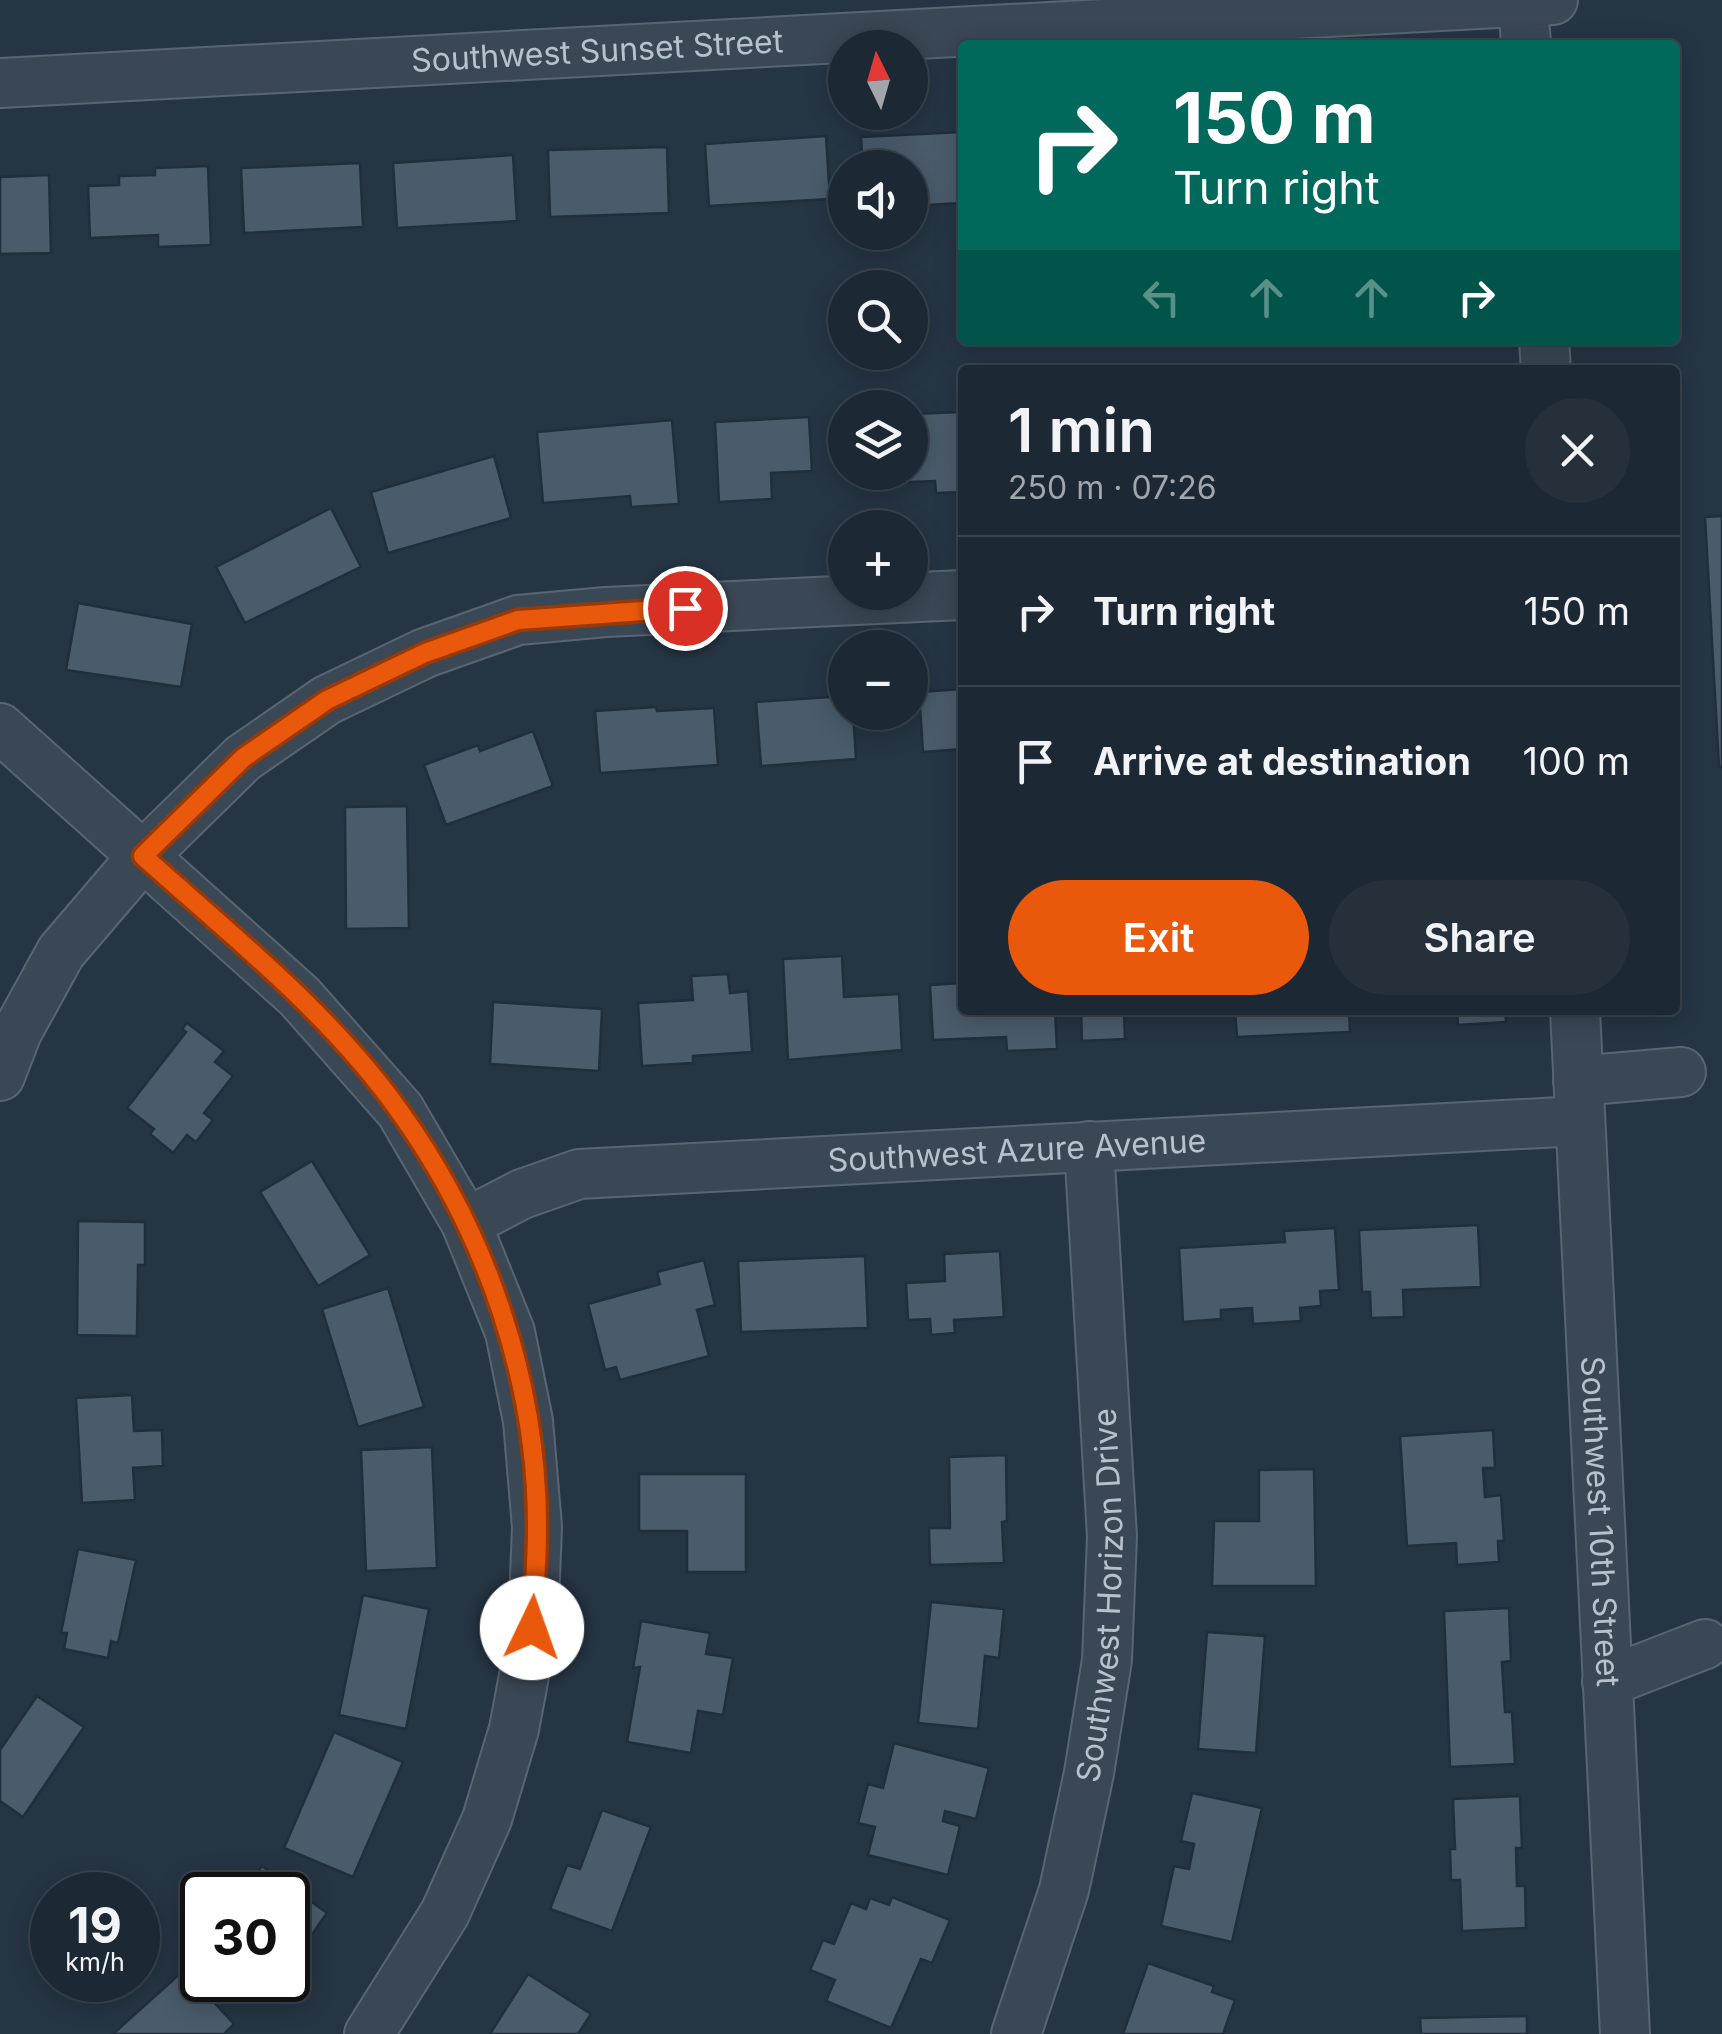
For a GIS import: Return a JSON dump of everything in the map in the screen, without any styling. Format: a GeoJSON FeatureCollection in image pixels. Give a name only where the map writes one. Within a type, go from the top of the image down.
{"type":"FeatureCollection","features":[{"type":"Feature","properties":{"kind":"street"},"geometry":{"type":"LineString","coordinates":[[1524,0],[1526,40]]}},
{"type":"Feature","properties":{"kind":"street","name":"Southwest Sunset Street"},"geometry":{"type":"LineString","coordinates":[[0,83],[1553,0]]}},
{"type":"Feature","properties":{"kind":"street"},"geometry":{"type":"LineString","coordinates":[[0,1076],[17,1032],[61,952],[143,856],[243,758],[327,700],[425,653],[518,620],[606,612],[958,595]]}},
{"type":"Feature","properties":{"kind":"street"},"geometry":{"type":"LineString","coordinates":[[0,728],[298,996],[400,1110],[466,1223],[510,1332],[528,1421],[537,1527],[532,1628],[514,1729],[487,1819],[445,1913],[369,2034]]}},
{"type":"Feature","properties":{"kind":"street","name":"Southwest 10th Street"},"geometry":{"type":"LineString","coordinates":[[1575,1015],[1625,2034]]}},
{"type":"Feature","properties":{"kind":"street","name":"Southwest Azure Avenue"},"geometry":{"type":"LineString","coordinates":[[466,1223],[522,1194],[579,1174],[1089,1146],[1578,1101],[1680,1072]]}},
{"type":"Feature","properties":{"kind":"street","name":"Southwest Horizon Drive"},"geometry":{"type":"LineString","coordinates":[[1016,2034],[1064,1890],[1089,1773],[1106,1660],[1112,1537],[1089,1146]]}},
{"type":"Feature","properties":{"kind":"street"},"geometry":{"type":"LineString","coordinates":[[1607,1682],[1705,1644]]}},
{"type":"Feature","properties":{"kind":"building"},"geometry":{"type":"Polygon","coordinates":[[[958,132],[958,203],[928,205],[928,150],[862,150],[861,137],[958,132]]]}},
{"type":"Feature","properties":{"kind":"building"},"geometry":{"type":"Polygon","coordinates":[[[826,136],[828,199],[709,206],[705,144],[826,136]]]}},
{"type":"Feature","properties":{"kind":"building"},"geometry":{"type":"Polygon","coordinates":[[[667,147],[669,213],[550,217],[548,150],[667,147]]]}},
{"type":"Feature","properties":{"kind":"building"},"geometry":{"type":"Polygon","coordinates":[[[513,155],[517,221],[397,228],[393,163],[513,155]]]}},
{"type":"Feature","properties":{"kind":"building"},"geometry":{"type":"Polygon","coordinates":[[[360,163],[363,227],[244,233],[241,168],[360,163]]]}},
{"type":"Feature","properties":{"kind":"building"},"geometry":{"type":"Polygon","coordinates":[[[208,166],[211,245],[158,247],[158,235],[90,238],[88,186],[119,185],[119,176],[155,175],[155,168],[208,166]]]}},
{"type":"Feature","properties":{"kind":"building"},"geometry":{"type":"Polygon","coordinates":[[[49,175],[51,253],[0,254],[0,177],[49,175]]]}},
{"type":"Feature","properties":{"kind":"building"},"geometry":{"type":"Polygon","coordinates":[[[958,412],[958,492],[936,493],[935,481],[928,481],[928,413],[958,412]]]}},
{"type":"Feature","properties":{"kind":"building"},"geometry":{"type":"Polygon","coordinates":[[[809,417],[812,471],[771,473],[772,499],[719,502],[715,422],[809,417]]]}},
{"type":"Feature","properties":{"kind":"building"},"geometry":{"type":"Polygon","coordinates":[[[672,420],[679,504],[631,507],[630,496],[543,503],[537,432],[672,420]]]}},
{"type":"Feature","properties":{"kind":"building"},"geometry":{"type":"Polygon","coordinates":[[[494,456],[511,518],[388,553],[371,492],[494,456]]]}},
{"type":"Feature","properties":{"kind":"building"},"geometry":{"type":"Polygon","coordinates":[[[331,508],[361,567],[245,623],[216,567],[331,508]]]}},
{"type":"Feature","properties":{"kind":"building"},"geometry":{"type":"Polygon","coordinates":[[[1722,516],[1722,767],[1719,767],[1705,517],[1722,516]]]}},
{"type":"Feature","properties":{"kind":"building"},"geometry":{"type":"Polygon","coordinates":[[[78,603],[192,624],[181,687],[66,670],[78,603]]]}},
{"type":"Feature","properties":{"kind":"building"},"geometry":{"type":"Polygon","coordinates":[[[958,689],[958,749],[923,752],[922,730],[928,730],[928,691],[958,689]]]}},
{"type":"Feature","properties":{"kind":"building"},"geometry":{"type":"Polygon","coordinates":[[[828,697],[828,730],[854,730],[856,759],[761,766],[756,702],[828,697]]]}},
{"type":"Feature","properties":{"kind":"building"},"geometry":{"type":"Polygon","coordinates":[[[656,707],[657,711],[714,708],[718,765],[600,773],[595,711],[656,707]]]}},
{"type":"Feature","properties":{"kind":"building"},"geometry":{"type":"Polygon","coordinates":[[[533,731],[553,786],[446,825],[424,765],[478,745],[480,751],[533,731]]]}},
{"type":"Feature","properties":{"kind":"building"},"geometry":{"type":"Polygon","coordinates":[[[407,806],[409,928],[346,929],[345,807],[407,806]]]}},
{"type":"Feature","properties":{"kind":"building"},"geometry":{"type":"Polygon","coordinates":[[[842,956],[844,997],[899,994],[902,1050],[788,1060],[783,959],[842,956]]]}},
{"type":"Feature","properties":{"kind":"building"},"geometry":{"type":"Polygon","coordinates":[[[728,974],[730,993],[748,991],[752,1052],[693,1056],[693,1063],[642,1066],[638,1003],[693,1000],[691,976],[728,974]]]}},
{"type":"Feature","properties":{"kind":"building"},"geometry":{"type":"Polygon","coordinates":[[[958,983],[958,1015],[1055,1015],[1057,1049],[1007,1051],[1006,1037],[933,1040],[930,985],[958,983]]]}},
{"type":"Feature","properties":{"kind":"building"},"geometry":{"type":"Polygon","coordinates":[[[493,1002],[602,1009],[599,1071],[490,1064],[493,1002]]]}},
{"type":"Feature","properties":{"kind":"building"},"geometry":{"type":"Polygon","coordinates":[[[1081,1015],[1124,1015],[1125,1039],[1082,1041],[1081,1015]]]}},
{"type":"Feature","properties":{"kind":"building"},"geometry":{"type":"Polygon","coordinates":[[[1235,1015],[1349,1015],[1350,1032],[1237,1037],[1235,1015]]]}},
{"type":"Feature","properties":{"kind":"building"},"geometry":{"type":"Polygon","coordinates":[[[1457,1015],[1505,1015],[1506,1022],[1458,1025],[1457,1015]]]}},
{"type":"Feature","properties":{"kind":"building"},"geometry":{"type":"Polygon","coordinates":[[[187,1023],[224,1051],[215,1062],[233,1076],[204,1113],[213,1120],[196,1142],[187,1135],[173,1153],[150,1134],[154,1129],[127,1108],[186,1032],[182,1029],[187,1023]]]}},
{"type":"Feature","properties":{"kind":"building"},"geometry":{"type":"Polygon","coordinates":[[[312,1161],[370,1255],[318,1286],[260,1192],[312,1161]]]}},
{"type":"Feature","properties":{"kind":"building"},"geometry":{"type":"Polygon","coordinates":[[[78,1221],[145,1222],[145,1265],[138,1265],[137,1336],[77,1335],[78,1221]]]}},
{"type":"Feature","properties":{"kind":"building"},"geometry":{"type":"Polygon","coordinates":[[[1478,1225],[1481,1287],[1403,1290],[1404,1317],[1371,1318],[1370,1292],[1362,1292],[1359,1230],[1478,1225]]]}},
{"type":"Feature","properties":{"kind":"building"},"geometry":{"type":"Polygon","coordinates":[[[1335,1228],[1339,1290],[1320,1291],[1321,1306],[1300,1308],[1301,1321],[1253,1324],[1252,1308],[1221,1310],[1221,1319],[1183,1322],[1179,1248],[1285,1242],[1284,1231],[1335,1228]]]}},
{"type":"Feature","properties":{"kind":"building"},"geometry":{"type":"Polygon","coordinates":[[[1000,1251],[1004,1317],[954,1320],[955,1333],[931,1335],[930,1319],[908,1320],[906,1283],[945,1281],[944,1254],[1000,1251]]]}},
{"type":"Feature","properties":{"kind":"building"},"geometry":{"type":"Polygon","coordinates":[[[865,1256],[868,1328],[741,1332],[738,1261],[865,1256]]]}},
{"type":"Feature","properties":{"kind":"building"},"geometry":{"type":"Polygon","coordinates":[[[704,1260],[715,1305],[697,1310],[709,1356],[620,1380],[616,1367],[605,1370],[588,1304],[660,1284],[657,1272],[704,1260]]]}},
{"type":"Feature","properties":{"kind":"building"},"geometry":{"type":"Polygon","coordinates":[[[388,1288],[424,1407],[358,1427],[322,1309],[388,1288]]]}},
{"type":"Feature","properties":{"kind":"building"},"geometry":{"type":"Polygon","coordinates":[[[132,1395],[134,1431],[162,1430],[163,1466],[133,1468],[135,1500],[82,1503],[76,1398],[132,1395]]]}},
{"type":"Feature","properties":{"kind":"building"},"geometry":{"type":"Polygon","coordinates":[[[1493,1430],[1495,1468],[1483,1468],[1485,1497],[1501,1495],[1504,1541],[1498,1541],[1499,1562],[1457,1565],[1456,1543],[1407,1546],[1400,1436],[1493,1430]]]}},
{"type":"Feature","properties":{"kind":"building"},"geometry":{"type":"Polygon","coordinates":[[[432,1447],[437,1568],[366,1571],[361,1450],[432,1447]]]}},
{"type":"Feature","properties":{"kind":"building"},"geometry":{"type":"Polygon","coordinates":[[[1006,1455],[1004,1563],[930,1565],[929,1528],[950,1528],[949,1457],[1006,1455]]]}},
{"type":"Feature","properties":{"kind":"building"},"geometry":{"type":"Polygon","coordinates":[[[1314,1469],[1316,1586],[1212,1586],[1214,1521],[1259,1521],[1259,1470],[1314,1469]]]}},
{"type":"Feature","properties":{"kind":"building"},"geometry":{"type":"Polygon","coordinates":[[[639,1474],[746,1474],[746,1572],[687,1572],[687,1531],[639,1531],[639,1474]]]}},
{"type":"Feature","properties":{"kind":"building"},"geometry":{"type":"Polygon","coordinates":[[[78,1549],[136,1560],[118,1643],[111,1641],[108,1658],[64,1649],[67,1633],[61,1633],[78,1549]]]}},
{"type":"Feature","properties":{"kind":"building"},"geometry":{"type":"Polygon","coordinates":[[[363,1595],[429,1609],[406,1729],[339,1715],[363,1595]]]}},
{"type":"Feature","properties":{"kind":"building"},"geometry":{"type":"Polygon","coordinates":[[[931,1602],[1004,1609],[999,1658],[985,1656],[978,1729],[918,1723],[931,1602]]]}},
{"type":"Feature","properties":{"kind":"building"},"geometry":{"type":"Polygon","coordinates":[[[1509,1608],[1511,1661],[1502,1662],[1505,1712],[1512,1712],[1515,1764],[1450,1767],[1444,1611],[1509,1608]]]}},
{"type":"Feature","properties":{"kind":"building"},"geometry":{"type":"Polygon","coordinates":[[[641,1621],[710,1633],[706,1654],[733,1658],[723,1715],[698,1711],[691,1753],[627,1742],[640,1667],[633,1668],[641,1621]]]}},
{"type":"Feature","properties":{"kind":"building"},"geometry":{"type":"Polygon","coordinates":[[[1207,1632],[1265,1636],[1256,1753],[1198,1749],[1207,1632]]]}},
{"type":"Feature","properties":{"kind":"building"},"geometry":{"type":"Polygon","coordinates":[[[37,1696],[84,1727],[23,1817],[0,1801],[0,1750],[37,1696]]]}},
{"type":"Feature","properties":{"kind":"building"},"geometry":{"type":"Polygon","coordinates":[[[334,1732],[403,1762],[353,1877],[284,1848],[334,1732]]]}},
{"type":"Feature","properties":{"kind":"building"},"geometry":{"type":"Polygon","coordinates":[[[894,1743],[989,1768],[976,1819],[945,1811],[943,1821],[960,1826],[948,1875],[868,1855],[875,1827],[858,1823],[868,1784],[883,1788],[894,1743]]]}},
{"type":"Feature","properties":{"kind":"building"},"geometry":{"type":"Polygon","coordinates":[[[1192,1793],[1262,1808],[1232,1942],[1161,1926],[1174,1866],[1189,1869],[1194,1844],[1181,1841],[1192,1793]]]}},
{"type":"Feature","properties":{"kind":"building"},"geometry":{"type":"Polygon","coordinates":[[[1520,1796],[1522,1848],[1516,1848],[1517,1886],[1525,1886],[1526,1928],[1462,1931],[1460,1880],[1451,1880],[1450,1849],[1455,1849],[1453,1799],[1520,1796]]]}},
{"type":"Feature","properties":{"kind":"building"},"geometry":{"type":"Polygon","coordinates":[[[602,1810],[651,1827],[612,1931],[550,1909],[567,1865],[580,1869],[602,1810]]]}},
{"type":"Feature","properties":{"kind":"building"},"geometry":{"type":"Polygon","coordinates":[[[892,1897],[950,1920],[932,1963],[921,1959],[891,2028],[826,2001],[835,1980],[810,1970],[823,1940],[834,1944],[851,1903],[866,1909],[870,1898],[889,1905],[892,1897]]]}},
{"type":"Feature","properties":{"kind":"building"},"geometry":{"type":"Polygon","coordinates":[[[310,1901],[327,1913],[310,1937],[310,1901]]]}},
{"type":"Feature","properties":{"kind":"building"},"geometry":{"type":"Polygon","coordinates":[[[1148,1963],[1214,1986],[1212,1992],[1235,2000],[1223,2034],[1123,2034],[1148,1963]]]}},
{"type":"Feature","properties":{"kind":"building"},"geometry":{"type":"Polygon","coordinates":[[[180,1974],[180,2002],[214,2002],[234,2024],[224,2034],[113,2034],[148,2002],[160,2002],[160,1992],[180,1974]]]}},
{"type":"Feature","properties":{"kind":"building"},"geometry":{"type":"Polygon","coordinates":[[[528,1974],[591,2014],[578,2034],[490,2034],[528,1974]]]}},
{"type":"Feature","properties":{"kind":"building"},"geometry":{"type":"Polygon","coordinates":[[[1527,2016],[1527,2034],[1421,2034],[1420,2018],[1527,2016]]]}},
{"type":"Feature","properties":{"kind":"route"},"geometry":{"type":"LineString","coordinates":[[532,1628],[537,1527],[528,1421],[510,1332],[466,1223],[400,1110],[353,1056],[298,996],[143,856],[243,758],[327,700],[425,653],[518,620],[685,608]]}}]}
